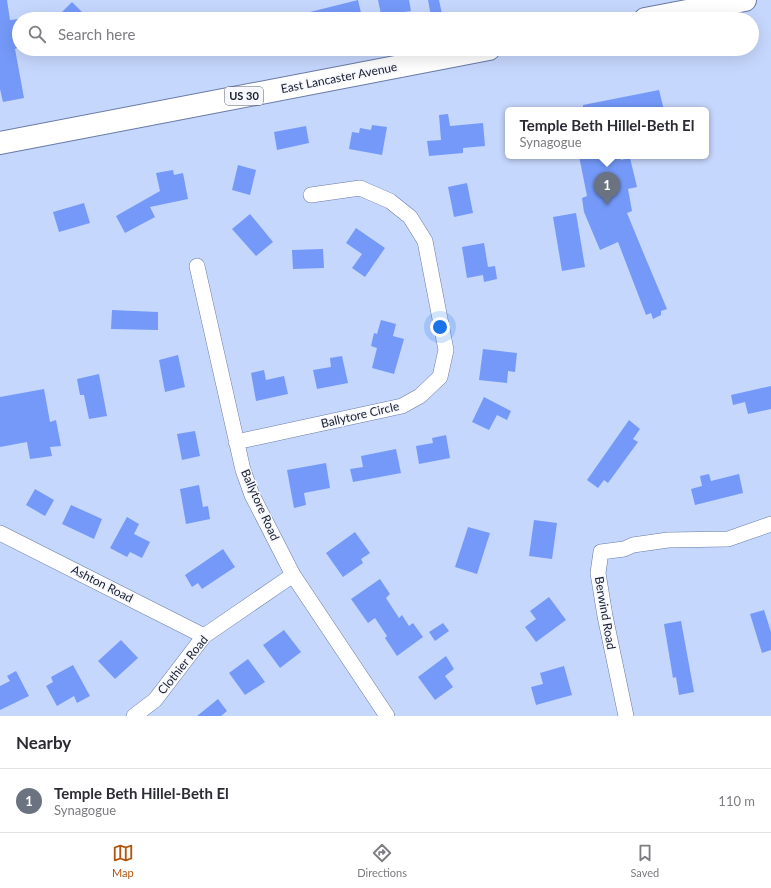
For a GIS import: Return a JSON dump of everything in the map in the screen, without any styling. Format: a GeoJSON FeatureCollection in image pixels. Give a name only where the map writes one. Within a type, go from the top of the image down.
{"type":"FeatureCollection","features":[{"type":"Feature","properties":{"kind":"highway"},"geometry":{"type":"LineString","coordinates":[[682,12],[745,0]]}},
{"type":"Feature","properties":{"kind":"highway","name":"East Lancaster Avenue"},"geometry":{"type":"LineString","coordinates":[[0,143],[453,56]]}},
{"type":"Feature","properties":{"kind":"street","name":"Ballytore Circle"},"geometry":{"type":"LineString","coordinates":[[236,442],[402,406],[420,396],[440,377],[446,350],[433,280],[425,240],[410,217],[390,201],[360,188],[311,195]]}},
{"type":"Feature","properties":{"kind":"street","name":"Ballytore Road"},"geometry":{"type":"LineString","coordinates":[[197,266],[236,442],[243,470],[252,495],[293,575],[387,716]]}},
{"type":"Feature","properties":{"kind":"street","name":"Berwind Road"},"geometry":{"type":"LineString","coordinates":[[626,716],[605,616],[598,573],[601,552],[624,549],[633,545],[668,540],[728,539],[771,524]]}},
{"type":"Feature","properties":{"kind":"street","name":"Ashton Road"},"geometry":{"type":"LineString","coordinates":[[0,533],[204,636]]}},
{"type":"Feature","properties":{"kind":"street","name":"Clothier Road"},"geometry":{"type":"LineString","coordinates":[[134,716],[155,700],[204,636],[293,575]]}},
{"type":"Feature","properties":{"kind":"building"},"geometry":{"type":"Polygon","coordinates":[[[0,0],[7,0],[10,20],[12,20],[12,56],[16,56],[24,98],[3,102],[0,89],[0,0]]]}},
{"type":"Feature","properties":{"kind":"building"},"geometry":{"type":"Polygon","coordinates":[[[358,0],[361,12],[310,12],[358,0]]]}},
{"type":"Feature","properties":{"kind":"building"},"geometry":{"type":"Polygon","coordinates":[[[378,0],[409,0],[411,11],[381,12],[378,0]]]}},
{"type":"Feature","properties":{"kind":"building"},"geometry":{"type":"Polygon","coordinates":[[[428,0],[439,0],[442,12],[430,12],[428,0]]]}},
{"type":"Feature","properties":{"kind":"building"},"geometry":{"type":"Polygon","coordinates":[[[72,2],[82,12],[62,12],[72,2]]]}},
{"type":"Feature","properties":{"kind":"building"},"geometry":{"type":"Polygon","coordinates":[[[659,90],[663,107],[583,107],[583,105],[659,90]]]}},
{"type":"Feature","properties":{"kind":"building"},"geometry":{"type":"Polygon","coordinates":[[[448,114],[450,126],[483,123],[485,146],[463,148],[463,153],[429,156],[427,141],[441,140],[439,115],[448,114]]]}},
{"type":"Feature","properties":{"kind":"building"},"geometry":{"type":"Polygon","coordinates":[[[372,125],[387,127],[382,155],[349,149],[352,132],[359,133],[360,128],[371,130],[372,125]]]}},
{"type":"Feature","properties":{"kind":"building"},"geometry":{"type":"Polygon","coordinates":[[[306,126],[309,143],[277,150],[274,132],[306,126]]]}},
{"type":"Feature","properties":{"kind":"building"},"geometry":{"type":"Polygon","coordinates":[[[580,159],[630,159],[637,187],[628,189],[632,211],[627,213],[667,309],[661,311],[661,315],[653,319],[651,313],[646,315],[618,242],[600,250],[584,212],[582,198],[587,196],[580,159]]]}},
{"type":"Feature","properties":{"kind":"building"},"geometry":{"type":"Polygon","coordinates":[[[238,165],[256,170],[250,195],[232,190],[238,165]]]}},
{"type":"Feature","properties":{"kind":"building"},"geometry":{"type":"Polygon","coordinates":[[[173,170],[174,175],[183,173],[188,199],[150,207],[155,217],[125,233],[116,216],[160,191],[156,173],[173,170]]]}},
{"type":"Feature","properties":{"kind":"building"},"geometry":{"type":"Polygon","coordinates":[[[467,183],[473,213],[454,217],[448,187],[467,183]]]}},
{"type":"Feature","properties":{"kind":"building"},"geometry":{"type":"Polygon","coordinates":[[[84,203],[90,223],[59,232],[53,212],[84,203]]]}},
{"type":"Feature","properties":{"kind":"building"},"geometry":{"type":"Polygon","coordinates":[[[576,213],[585,267],[562,271],[553,217],[576,213]]]}},
{"type":"Feature","properties":{"kind":"building"},"geometry":{"type":"Polygon","coordinates":[[[250,214],[273,242],[256,256],[232,229],[250,214]]]}},
{"type":"Feature","properties":{"kind":"building"},"geometry":{"type":"Polygon","coordinates":[[[356,228],[385,248],[365,277],[352,268],[362,254],[346,243],[356,228]]]}},
{"type":"Feature","properties":{"kind":"building"},"geometry":{"type":"Polygon","coordinates":[[[484,243],[488,267],[495,266],[497,279],[484,282],[483,275],[467,278],[462,247],[484,243]]]}},
{"type":"Feature","properties":{"kind":"building"},"geometry":{"type":"Polygon","coordinates":[[[323,249],[324,268],[293,269],[292,250],[323,249]]]}},
{"type":"Feature","properties":{"kind":"building"},"geometry":{"type":"Polygon","coordinates":[[[112,310],[158,312],[158,330],[111,329],[112,310]]]}},
{"type":"Feature","properties":{"kind":"building"},"geometry":{"type":"Polygon","coordinates":[[[381,320],[396,324],[393,336],[404,339],[394,374],[372,368],[377,348],[371,346],[374,333],[377,334],[381,320]]]}},
{"type":"Feature","properties":{"kind":"building"},"geometry":{"type":"Polygon","coordinates":[[[483,349],[517,353],[515,372],[508,371],[507,383],[479,380],[483,349]]]}},
{"type":"Feature","properties":{"kind":"building"},"geometry":{"type":"Polygon","coordinates":[[[178,355],[185,387],[165,392],[159,360],[178,355]]]}},
{"type":"Feature","properties":{"kind":"building"},"geometry":{"type":"Polygon","coordinates":[[[342,356],[348,383],[317,389],[313,370],[331,367],[330,358],[342,356]]]}},
{"type":"Feature","properties":{"kind":"building"},"geometry":{"type":"Polygon","coordinates":[[[264,370],[266,380],[284,376],[288,394],[256,401],[251,373],[264,370]]]}},
{"type":"Feature","properties":{"kind":"building"},"geometry":{"type":"Polygon","coordinates":[[[99,374],[107,416],[89,419],[84,395],[80,395],[77,379],[99,374]]]}},
{"type":"Feature","properties":{"kind":"building"},"geometry":{"type":"Polygon","coordinates":[[[771,386],[771,409],[748,414],[745,402],[733,405],[731,395],[771,386]]]}},
{"type":"Feature","properties":{"kind":"building"},"geometry":{"type":"Polygon","coordinates":[[[44,389],[50,422],[56,420],[61,446],[50,447],[52,456],[30,459],[27,442],[0,447],[0,397],[44,389]]]}},
{"type":"Feature","properties":{"kind":"building"},"geometry":{"type":"Polygon","coordinates":[[[484,397],[511,411],[507,420],[497,415],[489,430],[472,422],[484,397]]]}},
{"type":"Feature","properties":{"kind":"building"},"geometry":{"type":"Polygon","coordinates":[[[629,420],[640,429],[633,439],[638,442],[608,483],[604,480],[598,488],[587,480],[629,420]]]}},
{"type":"Feature","properties":{"kind":"building"},"geometry":{"type":"Polygon","coordinates":[[[195,431],[200,456],[182,460],[177,434],[195,431]]]}},
{"type":"Feature","properties":{"kind":"building"},"geometry":{"type":"Polygon","coordinates":[[[446,435],[450,458],[419,464],[416,446],[433,443],[432,438],[446,435]]]}},
{"type":"Feature","properties":{"kind":"building"},"geometry":{"type":"Polygon","coordinates":[[[396,449],[401,473],[353,482],[350,469],[363,467],[361,456],[396,449]]]}},
{"type":"Feature","properties":{"kind":"building"},"geometry":{"type":"Polygon","coordinates":[[[326,463],[330,488],[304,493],[306,505],[294,508],[287,470],[326,463]]]}},
{"type":"Feature","properties":{"kind":"building"},"geometry":{"type":"Polygon","coordinates":[[[709,474],[711,481],[739,474],[743,493],[695,505],[691,489],[702,486],[700,476],[709,474]]]}},
{"type":"Feature","properties":{"kind":"building"},"geometry":{"type":"Polygon","coordinates":[[[199,485],[203,507],[208,506],[210,519],[186,524],[180,489],[199,485]]]}},
{"type":"Feature","properties":{"kind":"building"},"geometry":{"type":"Polygon","coordinates":[[[35,489],[54,500],[45,516],[26,505],[35,489]]]}},
{"type":"Feature","properties":{"kind":"building"},"geometry":{"type":"Polygon","coordinates":[[[71,505],[102,519],[94,539],[62,524],[71,505]]]}},
{"type":"Feature","properties":{"kind":"building"},"geometry":{"type":"Polygon","coordinates":[[[127,517],[139,524],[134,534],[150,542],[142,558],[130,552],[127,557],[110,548],[127,517]]]}},
{"type":"Feature","properties":{"kind":"building"},"geometry":{"type":"Polygon","coordinates":[[[534,520],[557,523],[552,559],[529,556],[534,520]]]}},
{"type":"Feature","properties":{"kind":"building"},"geometry":{"type":"Polygon","coordinates":[[[468,527],[490,533],[477,574],[455,567],[468,527]]]}},
{"type":"Feature","properties":{"kind":"building"},"geometry":{"type":"Polygon","coordinates":[[[355,532],[370,553],[361,559],[363,563],[343,577],[326,553],[355,532]]]}},
{"type":"Feature","properties":{"kind":"building"},"geometry":{"type":"Polygon","coordinates":[[[223,549],[235,567],[202,589],[198,583],[192,587],[185,575],[223,549]]]}},
{"type":"Feature","properties":{"kind":"building"},"geometry":{"type":"Polygon","coordinates":[[[380,579],[390,594],[386,598],[399,618],[402,615],[409,626],[413,623],[423,637],[397,656],[385,638],[387,636],[375,618],[368,623],[351,599],[380,579]]]}},
{"type":"Feature","properties":{"kind":"building"},"geometry":{"type":"Polygon","coordinates":[[[549,597],[566,620],[536,642],[525,627],[536,619],[530,611],[549,597]]]}},
{"type":"Feature","properties":{"kind":"building"},"geometry":{"type":"Polygon","coordinates":[[[764,610],[771,632],[771,650],[762,653],[750,614],[764,610]]]}},
{"type":"Feature","properties":{"kind":"building"},"geometry":{"type":"Polygon","coordinates":[[[681,621],[694,692],[679,695],[676,677],[673,678],[664,624],[681,621]]]}},
{"type":"Feature","properties":{"kind":"building"},"geometry":{"type":"Polygon","coordinates":[[[443,623],[449,631],[435,641],[429,632],[443,623]]]}},
{"type":"Feature","properties":{"kind":"building"},"geometry":{"type":"Polygon","coordinates":[[[284,630],[301,652],[280,668],[263,645],[284,630]]]}},
{"type":"Feature","properties":{"kind":"building"},"geometry":{"type":"Polygon","coordinates":[[[121,640],[138,658],[115,679],[98,661],[121,640]]]}},
{"type":"Feature","properties":{"kind":"building"},"geometry":{"type":"Polygon","coordinates":[[[446,656],[454,669],[445,676],[453,687],[435,700],[418,677],[446,656]]]}},
{"type":"Feature","properties":{"kind":"building"},"geometry":{"type":"Polygon","coordinates":[[[248,659],[265,682],[245,695],[229,673],[248,659]]]}},
{"type":"Feature","properties":{"kind":"building"},"geometry":{"type":"Polygon","coordinates":[[[73,665],[90,696],[77,703],[74,696],[57,706],[46,686],[53,682],[51,677],[73,665]]]}},
{"type":"Feature","properties":{"kind":"building"},"geometry":{"type":"Polygon","coordinates":[[[564,666],[572,695],[536,705],[531,687],[543,684],[540,673],[564,666]]]}},
{"type":"Feature","properties":{"kind":"building"},"geometry":{"type":"Polygon","coordinates":[[[16,671],[29,696],[0,710],[0,686],[10,681],[7,676],[16,671]]]}},
{"type":"Feature","properties":{"kind":"building"},"geometry":{"type":"Polygon","coordinates":[[[218,699],[227,711],[221,716],[197,716],[218,699]]]}},
{"type":"Feature","properties":{"kind":"place","name":"Temple Beth Hillel-Beth El"},"geometry":{"type":"Point","coordinates":[607,205]}}]}
